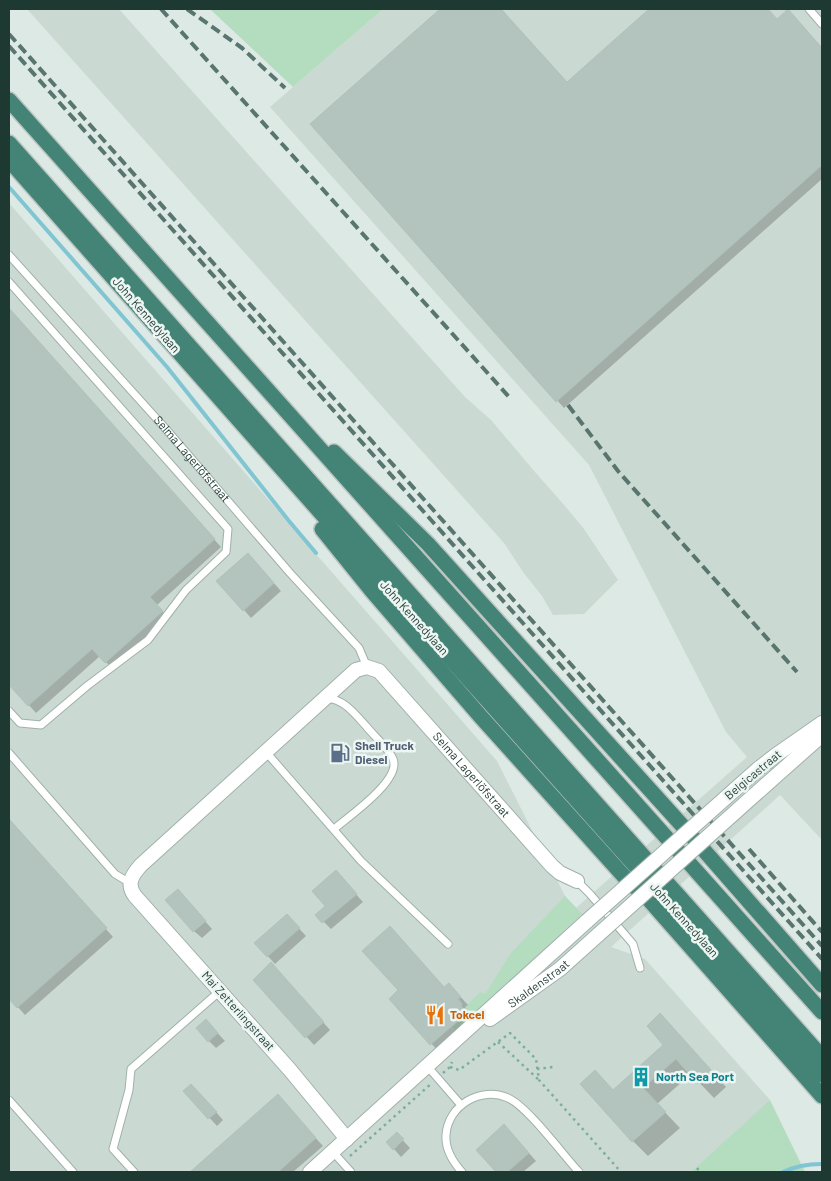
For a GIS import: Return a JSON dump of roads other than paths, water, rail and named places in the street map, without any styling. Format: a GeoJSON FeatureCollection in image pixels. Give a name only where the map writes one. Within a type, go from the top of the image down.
{"type":"FeatureCollection","features":[{"type":"Feature","properties":{"kind":"highway"},"geometry":{"type":"LineString","coordinates":[[9,100],[822,1012]]}},
{"type":"Feature","properties":{"kind":"highway","name":"John Kennedylaan"},"geometry":{"type":"LineString","coordinates":[[9,143],[822,1057]]}},
{"type":"Feature","properties":{"kind":"highway","name":"John Kennedylaan"},"geometry":{"type":"LineString","coordinates":[[9,160],[822,1075]]}},
{"type":"Feature","properties":{"kind":"highway"},"geometry":{"type":"LineString","coordinates":[[158,329],[372,591],[481,717],[630,883],[648,898],[822,1096]]}},
{"type":"Feature","properties":{"kind":"highway"},"geometry":{"type":"LineString","coordinates":[[269,392],[345,461],[428,544],[669,810],[822,985]]}},
{"type":"Feature","properties":{"kind":"street"},"geometry":{"type":"LineString","coordinates":[[130,883],[141,865],[356,670],[367,667]]}},
{"type":"Feature","properties":{"kind":"street","name":"Selma Lagerlöfstraat"},"geometry":{"type":"LineString","coordinates":[[367,667],[379,671],[552,866],[577,881]]}},
{"type":"Feature","properties":{"kind":"street","name":"Belgicastraat"},"geometry":{"type":"LineString","coordinates":[[630,883],[758,769],[822,723]]}},
{"type":"Feature","properties":{"kind":"street","name":"Belgicastraat"},"geometry":{"type":"LineString","coordinates":[[648,898],[699,844],[822,735]]}},
{"type":"Feature","properties":{"kind":"street","name":"Mai Zetterlingstraat"},"geometry":{"type":"LineString","coordinates":[[130,883],[130,890],[135,896],[290,1070],[347,1140]]}},
{"type":"Feature","properties":{"kind":"street","name":"Skaldenstraat"},"geometry":{"type":"LineString","coordinates":[[310,1172],[338,1157],[347,1140],[630,883]]}},
{"type":"Feature","properties":{"kind":"street","name":"Skaldenstraat"},"geometry":{"type":"LineString","coordinates":[[428,1067],[490,1019],[560,969],[599,934],[648,898]]}},
{"type":"Feature","properties":{"kind":"lane"},"geometry":{"type":"LineString","coordinates":[[809,9],[822,24]]}},
{"type":"Feature","properties":{"kind":"lane","name":"Selma Lagerlöfstraat"},"geometry":{"type":"LineString","coordinates":[[9,255],[171,436],[290,573],[359,648],[367,667]]}},
{"type":"Feature","properties":{"kind":"lane"},"geometry":{"type":"LineString","coordinates":[[9,282],[228,529],[226,552],[186,590],[148,640],[87,686],[41,725],[20,723],[9,711]]}},
{"type":"Feature","properties":{"kind":"lane"},"geometry":{"type":"LineString","coordinates":[[326,698],[335,698],[356,716],[393,759],[395,768],[387,782],[334,829]]}},
{"type":"Feature","properties":{"kind":"lane"},"geometry":{"type":"LineString","coordinates":[[266,752],[362,861],[448,944]]}},
{"type":"Feature","properties":{"kind":"lane"},"geometry":{"type":"LineString","coordinates":[[9,753],[115,874],[130,883]]}},
{"type":"Feature","properties":{"kind":"lane"},"geometry":{"type":"LineString","coordinates":[[577,881],[633,944],[640,968]]}},
{"type":"Feature","properties":{"kind":"lane"},"geometry":{"type":"LineString","coordinates":[[134,1172],[113,1149],[129,1090],[131,1070],[220,991]]}},
{"type":"Feature","properties":{"kind":"lane"},"geometry":{"type":"LineString","coordinates":[[428,1067],[461,1104]]}},
{"type":"Feature","properties":{"kind":"lane"},"geometry":{"type":"LineString","coordinates":[[462,1172],[452,1160],[446,1135],[451,1118],[461,1104],[484,1094],[502,1095],[510,1098],[523,1109],[579,1172]]}},
{"type":"Feature","properties":{"kind":"lane"},"geometry":{"type":"LineString","coordinates":[[9,1100],[73,1172]]}},
{"type":"Feature","properties":{"kind":"lane"},"geometry":{"type":"LineString","coordinates":[[338,1157],[351,1172]]}},
{"type":"Feature","properties":{"kind":"waterway"},"geometry":{"type":"LineString","coordinates":[[9,187],[167,367],[316,553]]}},
{"type":"Feature","properties":{"kind":"waterway"},"geometry":{"type":"LineString","coordinates":[[783,1172],[792,1168],[821,1164]]}},
{"type":"Feature","properties":{"kind":"railway"},"geometry":{"type":"LineString","coordinates":[[161,9],[510,398]]}},
{"type":"Feature","properties":{"kind":"railway"},"geometry":{"type":"LineString","coordinates":[[187,9],[242,48],[285,88]]}},
{"type":"Feature","properties":{"kind":"railway"},"geometry":{"type":"LineString","coordinates":[[9,34],[822,946]]}},
{"type":"Feature","properties":{"kind":"railway"},"geometry":{"type":"LineString","coordinates":[[9,46],[822,959]]}},
{"type":"Feature","properties":{"kind":"railway"},"geometry":{"type":"LineString","coordinates":[[568,405],[618,471],[797,672]]}},
{"type":"Feature","properties":{"kind":"railway"},"geometry":{"type":"LineString","coordinates":[[749,849],[822,932]]}},
{"type":"Feature","properties":{"kind":"place","name":"Shell Truck Diesel"},"geometry":{"type":"Point","coordinates":[340,753]}},
{"type":"Feature","properties":{"kind":"place","name":"Tokcel"},"geometry":{"type":"Point","coordinates":[435,1015]}},
{"type":"Feature","properties":{"kind":"place","name":"North Sea Port"},"geometry":{"type":"Point","coordinates":[641,1077]}}]}
